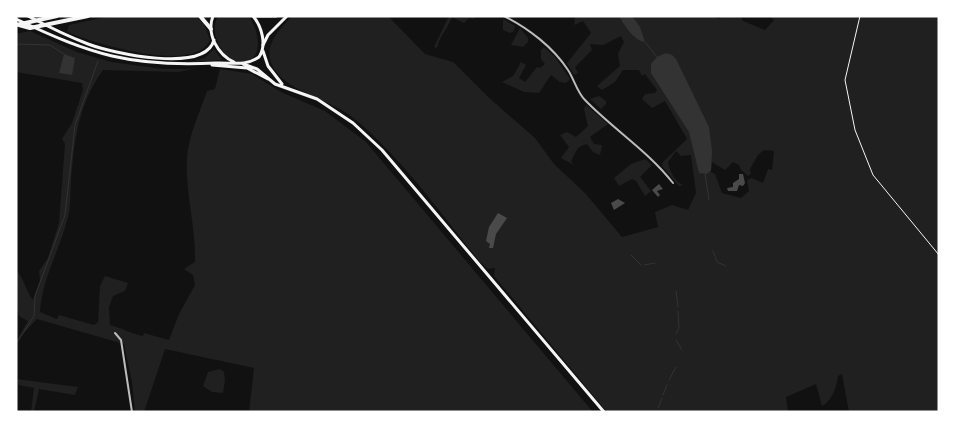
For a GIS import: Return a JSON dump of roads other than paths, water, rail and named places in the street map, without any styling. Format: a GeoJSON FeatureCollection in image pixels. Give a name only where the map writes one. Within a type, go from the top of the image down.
{"type":"FeatureCollection","features":[{"type":"Feature","properties":{"kind":"highway"},"geometry":{"type":"LineString","coordinates":[[18,25],[56,16]]}},
{"type":"Feature","properties":{"kind":"highway"},"geometry":{"type":"LineString","coordinates":[[18,25],[30,28],[88,16]]}},
{"type":"Feature","properties":{"kind":"highway"},"geometry":{"type":"LineString","coordinates":[[200,16],[211,29]]}},
{"type":"Feature","properties":{"kind":"main road"},"geometry":{"type":"LineString","coordinates":[[28,16],[88,44],[133,56],[157,58],[200,56],[208,52],[214,40]]}},
{"type":"Feature","properties":{"kind":"main road"},"geometry":{"type":"LineString","coordinates":[[213,16],[211,29],[214,40],[224,57],[237,64]]}},
{"type":"Feature","properties":{"kind":"main road"},"geometry":{"type":"LineString","coordinates":[[276,16],[254,16],[260,28],[268,66],[282,85]]}},
{"type":"Feature","properties":{"kind":"main road"},"geometry":{"type":"LineString","coordinates":[[243,64],[259,57],[268,36],[286,16]]}},
{"type":"Feature","properties":{"kind":"main road"},"geometry":{"type":"LineString","coordinates":[[16,18],[57,39],[110,58],[154,64],[243,64],[257,69],[268,79]]}},
{"type":"Feature","properties":{"kind":"main road"},"geometry":{"type":"LineString","coordinates":[[209,64],[248,68],[268,79],[317,99],[353,123],[382,150],[604,412]]}},
{"type":"Feature","properties":{"kind":"street"},"geometry":{"type":"LineString","coordinates":[[504,16],[525,28],[554,54],[568,70],[583,98],[655,163],[673,183]]}},
{"type":"Feature","properties":{"kind":"street"},"geometry":{"type":"LineString","coordinates":[[115,333],[121,340],[132,412]]}},
{"type":"Feature","properties":{"kind":"waterway"},"geometry":{"type":"LineString","coordinates":[[645,42],[657,57]]}},
{"type":"Feature","properties":{"kind":"waterway"},"geometry":{"type":"LineString","coordinates":[[16,44],[50,45],[64,54]]}},
{"type":"Feature","properties":{"kind":"waterway"},"geometry":{"type":"LineString","coordinates":[[16,344],[34,316],[35,296],[65,215],[75,125],[98,61]]}},
{"type":"Feature","properties":{"kind":"waterway"},"geometry":{"type":"LineString","coordinates":[[705,174],[709,200]]}},
{"type":"Feature","properties":{"kind":"waterway"},"geometry":{"type":"LineString","coordinates":[[713,251],[717,262],[726,266]]}},
{"type":"Feature","properties":{"kind":"waterway"},"geometry":{"type":"LineString","coordinates":[[631,255],[641,265]]}},
{"type":"Feature","properties":{"kind":"waterway"},"geometry":{"type":"LineString","coordinates":[[644,265],[655,263]]}},
{"type":"Feature","properties":{"kind":"waterway"},"geometry":{"type":"LineString","coordinates":[[676,291],[678,307]]}},
{"type":"Feature","properties":{"kind":"waterway"},"geometry":{"type":"LineString","coordinates":[[676,334],[679,328],[678,311]]}},
{"type":"Feature","properties":{"kind":"waterway"},"geometry":{"type":"LineString","coordinates":[[676,340],[682,350]]}},
{"type":"Feature","properties":{"kind":"waterway"},"geometry":{"type":"LineString","coordinates":[[669,380],[676,367]]}},
{"type":"Feature","properties":{"kind":"waterway"},"geometry":{"type":"LineString","coordinates":[[663,395],[667,385]]}},
{"type":"Feature","properties":{"kind":"waterway"},"geometry":{"type":"LineString","coordinates":[[658,408],[662,398]]}}]}
